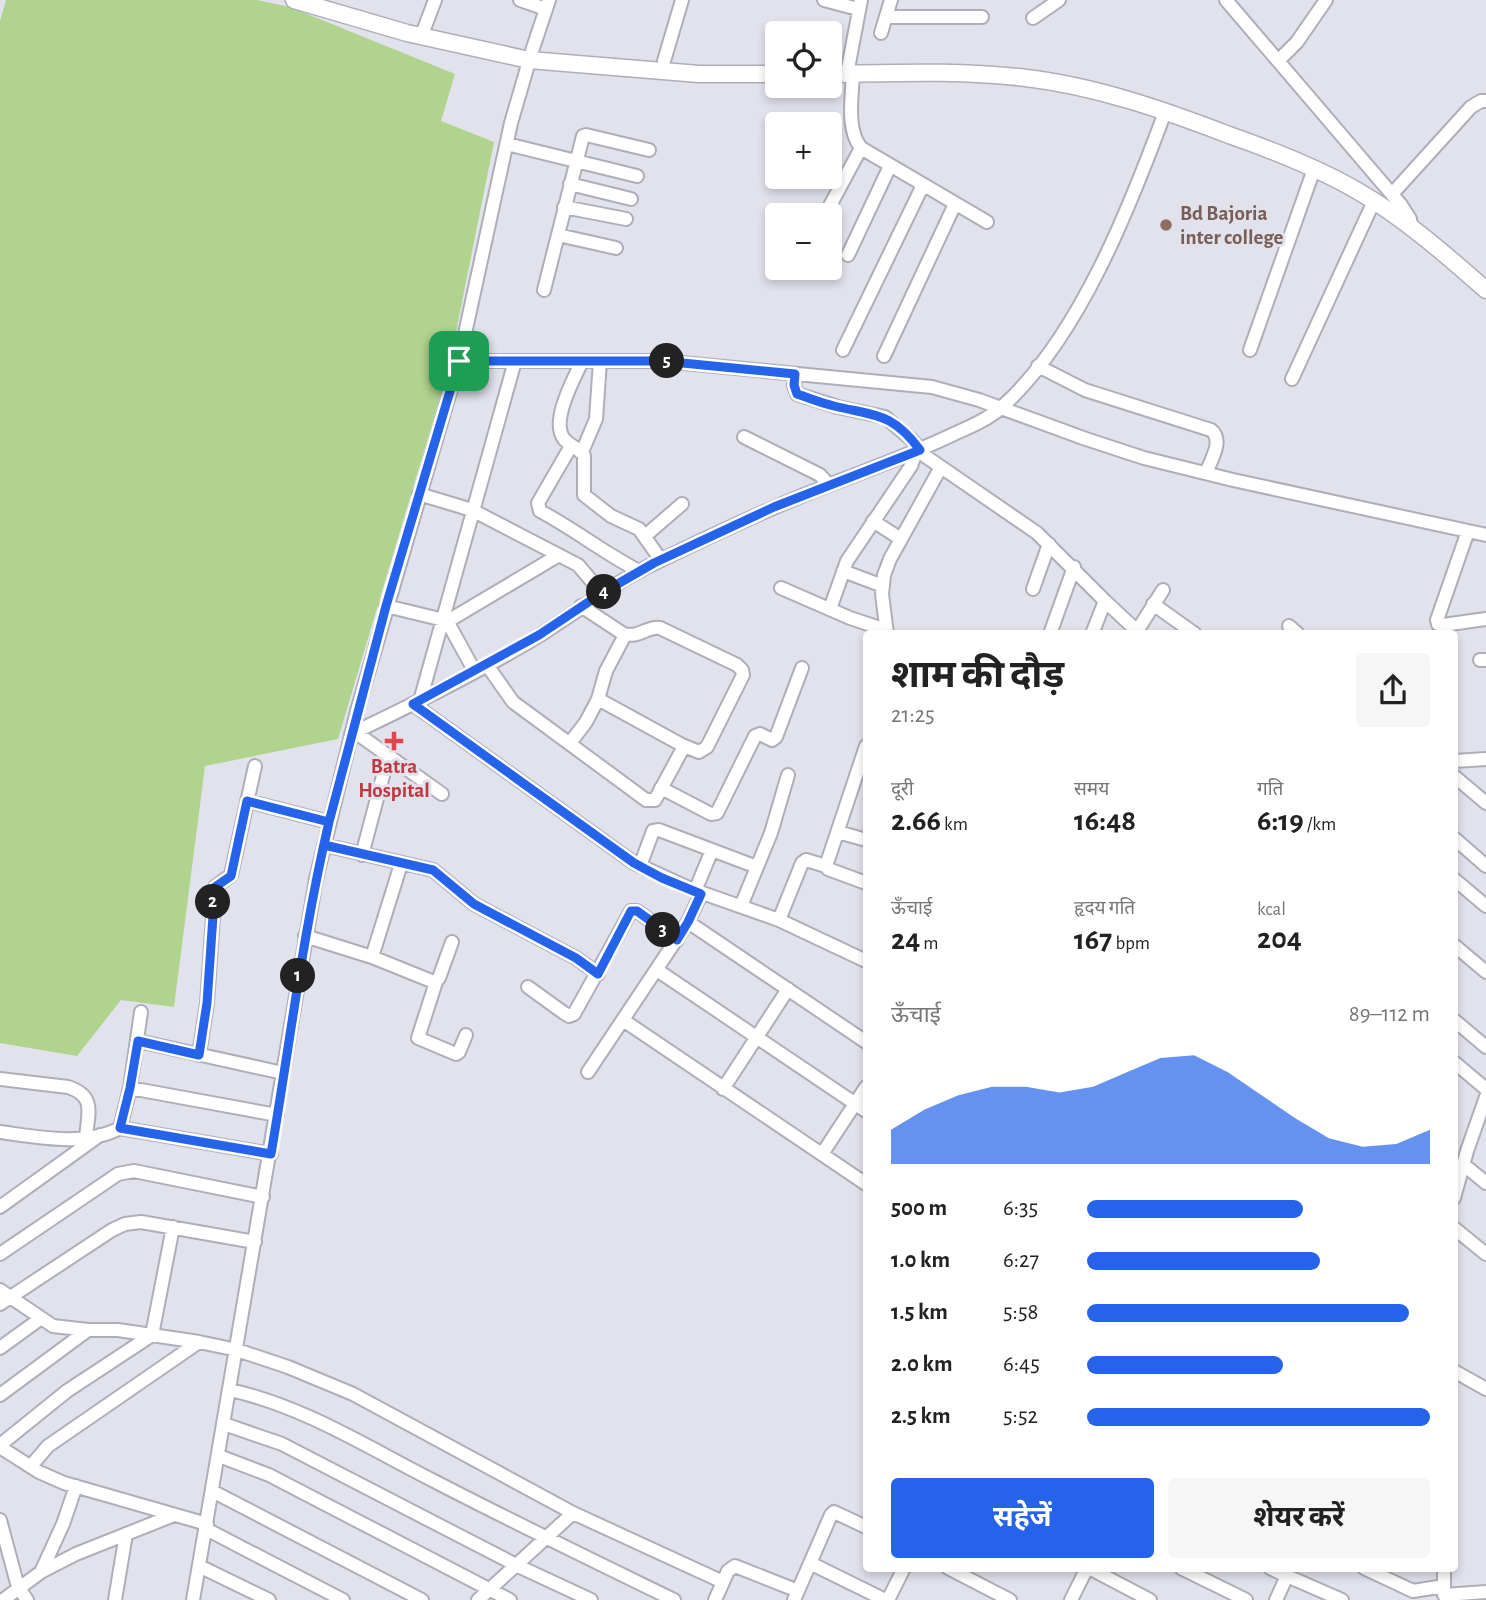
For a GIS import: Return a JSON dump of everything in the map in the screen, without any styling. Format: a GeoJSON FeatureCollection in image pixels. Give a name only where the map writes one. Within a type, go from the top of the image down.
{"type":"FeatureCollection","features":[{"type":"Feature","properties":{"kind":"main road"},"geometry":{"type":"LineString","coordinates":[[294,0],[407,33],[530,55],[699,74],[765,74]]}},
{"type":"Feature","properties":{"kind":"main road"},"geometry":{"type":"LineString","coordinates":[[318,0],[530,55],[765,65]]}},
{"type":"Feature","properties":{"kind":"main road"},"geometry":{"type":"LineString","coordinates":[[842,72],[974,66],[1023,70],[1088,82],[1157,100],[1260,138],[1334,172],[1410,223],[1483,284]]}},
{"type":"Feature","properties":{"kind":"main road"},"geometry":{"type":"LineString","coordinates":[[842,68],[1025,78],[1087,89],[1165,112],[1259,145],[1314,169],[1410,223]]}},
{"type":"Feature","properties":{"kind":"street"},"geometry":{"type":"LineString","coordinates":[[424,29],[436,0]]}},
{"type":"Feature","properties":{"kind":"street"},"geometry":{"type":"LineString","coordinates":[[194,1600],[271,1154],[305,936],[329,822],[386,606],[459,361],[506,144],[530,55],[547,5],[520,0]]}},
{"type":"Feature","properties":{"kind":"street"},"geometry":{"type":"LineString","coordinates":[[824,0],[860,4],[850,70],[856,142],[890,166],[987,222]]}},
{"type":"Feature","properties":{"kind":"street"},"geometry":{"type":"LineString","coordinates":[[881,33],[891,0]]}},
{"type":"Feature","properties":{"kind":"street"},"geometry":{"type":"LineString","coordinates":[[1033,18],[1059,0]]}},
{"type":"Feature","properties":{"kind":"street"},"geometry":{"type":"LineString","coordinates":[[1227,0],[1392,194],[1410,223]]}},
{"type":"Feature","properties":{"kind":"street"},"geometry":{"type":"LineString","coordinates":[[1279,60],[1297,42],[1326,0]]}},
{"type":"Feature","properties":{"kind":"street"},"geometry":{"type":"LineString","coordinates":[[664,61],[678,1]]}},
{"type":"Feature","properties":{"kind":"street"},"geometry":{"type":"LineString","coordinates":[[886,17],[982,17]]}},
{"type":"Feature","properties":{"kind":"street"},"geometry":{"type":"LineString","coordinates":[[1392,194],[1471,107],[1486,101]]}},
{"type":"Feature","properties":{"kind":"street"},"geometry":{"type":"LineString","coordinates":[[353,733],[486,666],[639,571],[774,507],[918,452],[976,424],[1002,407],[1038,366],[1062,333],[1105,256],[1165,112]]}},
{"type":"Feature","properties":{"kind":"street"},"geometry":{"type":"LineString","coordinates":[[544,290],[581,139],[586,135],[649,150]]}},
{"type":"Feature","properties":{"kind":"street"},"geometry":{"type":"LineString","coordinates":[[506,144],[637,176]]}},
{"type":"Feature","properties":{"kind":"street"},"geometry":{"type":"LineString","coordinates":[[831,203],[861,148]]}},
{"type":"Feature","properties":{"kind":"street"},"geometry":{"type":"LineString","coordinates":[[848,255],[890,166]]}},
{"type":"Feature","properties":{"kind":"street"},"geometry":{"type":"LineString","coordinates":[[1250,350],[1314,169]]}},
{"type":"Feature","properties":{"kind":"street"},"geometry":{"type":"LineString","coordinates":[[570,184],[631,199]]}},
{"type":"Feature","properties":{"kind":"street"},"geometry":{"type":"LineString","coordinates":[[843,350],[923,185]]}},
{"type":"Feature","properties":{"kind":"street"},"geometry":{"type":"LineString","coordinates":[[1292,379],[1374,201]]}},
{"type":"Feature","properties":{"kind":"street"},"geometry":{"type":"LineString","coordinates":[[884,356],[955,204]]}},
{"type":"Feature","properties":{"kind":"street"},"geometry":{"type":"LineString","coordinates":[[564,207],[626,219]]}},
{"type":"Feature","properties":{"kind":"street"},"geometry":{"type":"LineString","coordinates":[[558,235],[616,248]]}},
{"type":"Feature","properties":{"kind":"street"},"geometry":{"type":"LineString","coordinates":[[1483,284],[1486,297]]}},
{"type":"Feature","properties":{"kind":"street"},"geometry":{"type":"LineString","coordinates":[[459,361],[662,361],[932,387],[1002,407],[1144,458],[1486,535]]}},
{"type":"Feature","properties":{"kind":"street"},"geometry":{"type":"LineString","coordinates":[[416,703],[444,621],[472,510],[515,361]]}},
{"type":"Feature","properties":{"kind":"street"},"geometry":{"type":"LineString","coordinates":[[582,361],[559,421],[562,437],[577,449],[586,464],[583,492],[586,498],[611,516],[632,525],[645,536],[661,560]]}},
{"type":"Feature","properties":{"kind":"street"},"geometry":{"type":"LineString","coordinates":[[600,361],[596,419],[538,503],[540,511],[579,532],[615,558],[639,571]]}},
{"type":"Feature","properties":{"kind":"street"},"geometry":{"type":"LineString","coordinates":[[1038,366],[1085,390],[1211,429],[1218,440],[1206,473]]}},
{"type":"Feature","properties":{"kind":"street"},"geometry":{"type":"LineString","coordinates":[[795,374],[797,394],[838,407],[885,417],[912,440],[918,452],[987,496],[1049,544],[1134,630]]}},
{"type":"Feature","properties":{"kind":"street"},"geometry":{"type":"LineString","coordinates":[[744,438],[820,475],[830,485]]}},
{"type":"Feature","properties":{"kind":"street"},"geometry":{"type":"LineString","coordinates":[[830,609],[843,571],[918,452]]}},
{"type":"Feature","properties":{"kind":"street"},"geometry":{"type":"LineString","coordinates":[[887,630],[883,586],[890,559],[941,467]]}},
{"type":"Feature","properties":{"kind":"street"},"geometry":{"type":"LineString","coordinates":[[419,494],[472,510],[578,565],[602,593]]}},
{"type":"Feature","properties":{"kind":"street"},"geometry":{"type":"LineString","coordinates":[[645,536],[682,505]]}},
{"type":"Feature","properties":{"kind":"street"},"geometry":{"type":"LineString","coordinates":[[873,521],[901,538]]}},
{"type":"Feature","properties":{"kind":"street"},"geometry":{"type":"LineString","coordinates":[[1468,531],[1437,620],[1438,624],[1443,625],[1486,619]]}},
{"type":"Feature","properties":{"kind":"street"},"geometry":{"type":"LineString","coordinates":[[1033,589],[1049,544]]}},
{"type":"Feature","properties":{"kind":"street"},"geometry":{"type":"LineString","coordinates":[[444,621],[559,555]]}},
{"type":"Feature","properties":{"kind":"street"},"geometry":{"type":"LineString","coordinates":[[1052,630],[1074,568]]}},
{"type":"Feature","properties":{"kind":"street"},"geometry":{"type":"LineString","coordinates":[[843,571],[883,586]]}},
{"type":"Feature","properties":{"kind":"street"},"geometry":{"type":"LineString","coordinates":[[781,589],[882,630]]}},
{"type":"Feature","properties":{"kind":"street"},"geometry":{"type":"LineString","coordinates":[[1137,630],[1163,590]]}},
{"type":"Feature","properties":{"kind":"street"},"geometry":{"type":"LineString","coordinates":[[1094,630],[1105,601]]}},
{"type":"Feature","properties":{"kind":"street"},"geometry":{"type":"LineString","coordinates":[[1153,604],[1189,630]]}},
{"type":"Feature","properties":{"kind":"street"},"geometry":{"type":"LineString","coordinates":[[386,606],[444,621],[475,672]]}},
{"type":"Feature","properties":{"kind":"street"},"geometry":{"type":"LineString","coordinates":[[581,606],[624,634],[634,636],[656,627],[660,628],[737,665],[743,674],[707,747],[699,752],[598,699]]}},
{"type":"Feature","properties":{"kind":"street"},"geometry":{"type":"LineString","coordinates":[[570,743],[586,722],[598,699],[606,671],[624,634]]}},
{"type":"Feature","properties":{"kind":"street"},"geometry":{"type":"LineString","coordinates":[[486,666],[513,702],[646,800],[655,800],[682,750],[682,745]]}},
{"type":"Feature","properties":{"kind":"street"},"geometry":{"type":"LineString","coordinates":[[661,788],[710,814],[717,813],[755,736],[760,734],[772,740],[776,737],[802,668]]}},
{"type":"Feature","properties":{"kind":"street"},"geometry":{"type":"LineString","coordinates":[[416,703],[640,866],[698,892],[779,920],[863,960]]}},
{"type":"Feature","properties":{"kind":"street"},"geometry":{"type":"LineString","coordinates":[[353,733],[442,794]]}},
{"type":"Feature","properties":{"kind":"street"},"geometry":{"type":"LineString","coordinates":[[362,855],[388,757]]}},
{"type":"Feature","properties":{"kind":"street"},"geometry":{"type":"LineString","coordinates":[[1458,761],[1486,759]]}},
{"type":"Feature","properties":{"kind":"street"},"geometry":{"type":"LineString","coordinates":[[199,1055],[207,1003],[215,887],[231,876],[255,766]]}},
{"type":"Feature","properties":{"kind":"street"},"geometry":{"type":"LineString","coordinates":[[826,866],[862,772]]}},
{"type":"Feature","properties":{"kind":"street"},"geometry":{"type":"LineString","coordinates":[[741,906],[771,833],[788,775]]}},
{"type":"Feature","properties":{"kind":"street"},"geometry":{"type":"LineString","coordinates":[[1458,779],[1486,803]]}},
{"type":"Feature","properties":{"kind":"street"},"geometry":{"type":"LineString","coordinates":[[247,801],[329,822]]}},
{"type":"Feature","properties":{"kind":"street"},"geometry":{"type":"LineString","coordinates":[[640,866],[656,830],[757,867]]}},
{"type":"Feature","properties":{"kind":"street"},"geometry":{"type":"LineString","coordinates":[[838,832],[863,839]]}},
{"type":"Feature","properties":{"kind":"street"},"geometry":{"type":"LineString","coordinates":[[1458,842],[1486,866]]}},
{"type":"Feature","properties":{"kind":"street"},"geometry":{"type":"LineString","coordinates":[[324,845],[433,870],[474,904],[576,958],[598,974]]}},
{"type":"Feature","properties":{"kind":"street"},"geometry":{"type":"LineString","coordinates":[[587,1072],[688,922],[712,850]]}},
{"type":"Feature","properties":{"kind":"street"},"geometry":{"type":"LineString","coordinates":[[779,920],[802,863],[806,860],[863,882]]}},
{"type":"Feature","properties":{"kind":"street"},"geometry":{"type":"LineString","coordinates":[[372,957],[401,864]]}},
{"type":"Feature","properties":{"kind":"street"},"geometry":{"type":"LineString","coordinates":[[1458,882],[1486,906]]}},
{"type":"Feature","properties":{"kind":"street"},"geometry":{"type":"LineString","coordinates":[[528,987],[569,1016],[574,1014],[631,911],[637,911],[677,940]]}},
{"type":"Feature","properties":{"kind":"street"},"geometry":{"type":"LineString","coordinates":[[688,922],[863,1040]]}},
{"type":"Feature","properties":{"kind":"street"},"geometry":{"type":"LineString","coordinates":[[305,936],[372,957],[436,982]]}},
{"type":"Feature","properties":{"kind":"street"},"geometry":{"type":"LineString","coordinates":[[452,942],[418,1038],[452,1055],[459,1052],[466,1035]]}},
{"type":"Feature","properties":{"kind":"street"},"geometry":{"type":"LineString","coordinates":[[1458,948],[1486,972]]}},
{"type":"Feature","properties":{"kind":"street"},"geometry":{"type":"LineString","coordinates":[[657,970],[861,1107],[822,1154]]}},
{"type":"Feature","properties":{"kind":"street"},"geometry":{"type":"LineString","coordinates":[[723,1088],[788,989]]}},
{"type":"Feature","properties":{"kind":"street"},"geometry":{"type":"LineString","coordinates":[[120,1128],[130,1088],[141,1012]]}},
{"type":"Feature","properties":{"kind":"street"},"geometry":{"type":"LineString","coordinates":[[623,1020],[863,1182]]}},
{"type":"Feature","properties":{"kind":"street"},"geometry":{"type":"LineString","coordinates":[[1458,1024],[1486,1048]]}},
{"type":"Feature","properties":{"kind":"street"},"geometry":{"type":"LineString","coordinates":[[138,1041],[284,1073]]}},
{"type":"Feature","properties":{"kind":"street"},"geometry":{"type":"LineString","coordinates":[[1458,1065],[1486,1089]]}},
{"type":"Feature","properties":{"kind":"street"},"geometry":{"type":"LineString","coordinates":[[0,1079],[78,1090],[86,1096],[89,1104],[86,1137]]}},
{"type":"Feature","properties":{"kind":"street"},"geometry":{"type":"LineString","coordinates":[[130,1088],[277,1115]]}},
{"type":"Feature","properties":{"kind":"street"},"geometry":{"type":"LineString","coordinates":[[1458,1183],[1485,1106]]}},
{"type":"Feature","properties":{"kind":"street"},"geometry":{"type":"LineString","coordinates":[[0,1132],[49,1138],[86,1137],[120,1128],[271,1154]]}},
{"type":"Feature","properties":{"kind":"street"},"geometry":{"type":"LineString","coordinates":[[0,1207],[100,1135]]}},
{"type":"Feature","properties":{"kind":"street"},"geometry":{"type":"LineString","coordinates":[[1458,1144],[1467,1151]]}},
{"type":"Feature","properties":{"kind":"street"},"geometry":{"type":"LineString","coordinates":[[1463,1164],[1486,1183]]}},
{"type":"Feature","properties":{"kind":"street"},"geometry":{"type":"LineString","coordinates":[[0,1254],[118,1174],[125,1172],[134,1171],[263,1196]]}},
{"type":"Feature","properties":{"kind":"street"},"geometry":{"type":"LineString","coordinates":[[255,1241],[141,1222],[125,1224],[3,1297],[40,1319],[64,1329],[118,1330],[198,1342],[237,1350],[288,1367],[353,1394],[573,1513],[723,1582]]}},
{"type":"Feature","properties":{"kind":"street"},"geometry":{"type":"LineString","coordinates":[[173,1227],[152,1335],[67,1391],[2,1451],[76,1486],[206,1526],[343,1600]]}},
{"type":"Feature","properties":{"kind":"street"},"geometry":{"type":"LineString","coordinates":[[1458,1230],[1486,1254]]}},
{"type":"Feature","properties":{"kind":"street"},"geometry":{"type":"LineString","coordinates":[[0,1348],[40,1319]]}},
{"type":"Feature","properties":{"kind":"street"},"geometry":{"type":"LineString","coordinates":[[0,1395],[89,1331]]}},
{"type":"Feature","properties":{"kind":"street"},"geometry":{"type":"LineString","coordinates":[[31,1466],[48,1446],[198,1342]]}},
{"type":"Feature","properties":{"kind":"street"},"geometry":{"type":"LineString","coordinates":[[1458,1373],[1486,1389]]}},
{"type":"Feature","properties":{"kind":"street"},"geometry":{"type":"LineString","coordinates":[[230,1390],[258,1396],[302,1413],[547,1539],[674,1600]]}},
{"type":"Feature","properties":{"kind":"street"},"geometry":{"type":"LineString","coordinates":[[224,1424],[282,1444],[518,1566],[591,1600]]}},
{"type":"Feature","properties":{"kind":"street"},"geometry":{"type":"LineString","coordinates":[[219,1456],[269,1475],[510,1600]]}},
{"type":"Feature","properties":{"kind":"street"},"geometry":{"type":"LineString","coordinates":[[41,1572],[76,1486]]}},
{"type":"Feature","properties":{"kind":"street"},"geometry":{"type":"LineString","coordinates":[[212,1491],[422,1600]]}},
{"type":"Feature","properties":{"kind":"street"},"geometry":{"type":"LineString","coordinates":[[715,1600],[728,1570],[735,1566],[796,1595],[834,1512],[863,1526]]}},
{"type":"Feature","properties":{"kind":"street"},"geometry":{"type":"LineString","coordinates":[[478,1600],[573,1513]]}},
{"type":"Feature","properties":{"kind":"street"},"geometry":{"type":"LineString","coordinates":[[3,1600],[41,1572],[76,1554],[174,1515]]}},
{"type":"Feature","properties":{"kind":"street"},"geometry":{"type":"LineString","coordinates":[[0,1520],[18,1587],[27,1600]]}},
{"type":"Feature","properties":{"kind":"street"},"geometry":{"type":"LineString","coordinates":[[115,1600],[126,1534]]}},
{"type":"Feature","properties":{"kind":"street"},"geometry":{"type":"LineString","coordinates":[[810,1563],[886,1600],[902,1572]]}},
{"type":"Feature","properties":{"kind":"street"},"geometry":{"type":"LineString","coordinates":[[200,1566],[269,1600]]}},
{"type":"Feature","properties":{"kind":"street"},"geometry":{"type":"LineString","coordinates":[[956,1572],[1010,1600]]}},
{"type":"Feature","properties":{"kind":"street"},"geometry":{"type":"LineString","coordinates":[[1071,1600],[1086,1572]]}},
{"type":"Feature","properties":{"kind":"street"},"geometry":{"type":"LineString","coordinates":[[1096,1572],[1150,1600]]}},
{"type":"Feature","properties":{"kind":"street"},"geometry":{"type":"LineString","coordinates":[[1189,1572],[1246,1600]]}},
{"type":"Feature","properties":{"kind":"street"},"geometry":{"type":"LineString","coordinates":[[1278,1572],[1342,1600]]}},
{"type":"Feature","properties":{"kind":"street"},"geometry":{"type":"LineString","coordinates":[[1373,1572],[1413,1591],[1444,1594],[1486,1592]]}},
{"type":"Feature","properties":{"kind":"street"},"geometry":{"type":"LineString","coordinates":[[1444,1572],[1444,1594]]}},
{"type":"Feature","properties":{"kind":"street"},"geometry":{"type":"LineString","coordinates":[[1276,1600],[1287,1576]]}},
{"type":"Feature","properties":{"kind":"green space"},"geometry":{"type":"Polygon","coordinates":[[[6,0],[257,0],[290,7],[455,74],[441,121],[494,142],[449,367],[338,739],[205,766],[174,1007],[121,1000],[77,1056],[0,1043],[0,21],[6,0]]]}},
{"type":"Feature","properties":{"kind":"place","name":"Bd Bajoria inter college"},"geometry":{"type":"Point","coordinates":[1166,225]}},
{"type":"Feature","properties":{"kind":"place","name":"Batra Hospital"},"geometry":{"type":"Point","coordinates":[394,741]}},
{"type":"Feature","properties":{"kind":"route"},"geometry":{"type":"LineString","coordinates":[[459,361],[386,606],[329,822],[316,879],[303,943],[271,1154],[120,1128],[138,1041],[199,1055],[207,1003],[215,887],[231,876],[247,801],[329,822],[324,845],[433,870],[474,904],[576,958],[598,974],[631,911],[637,911],[677,940],[701,894],[634,863],[413,704],[539,635],[602,593],[654,563],[774,507],[920,450],[885,417],[838,407],[797,394],[794,390],[795,374],[662,361],[459,361]]}}]}
